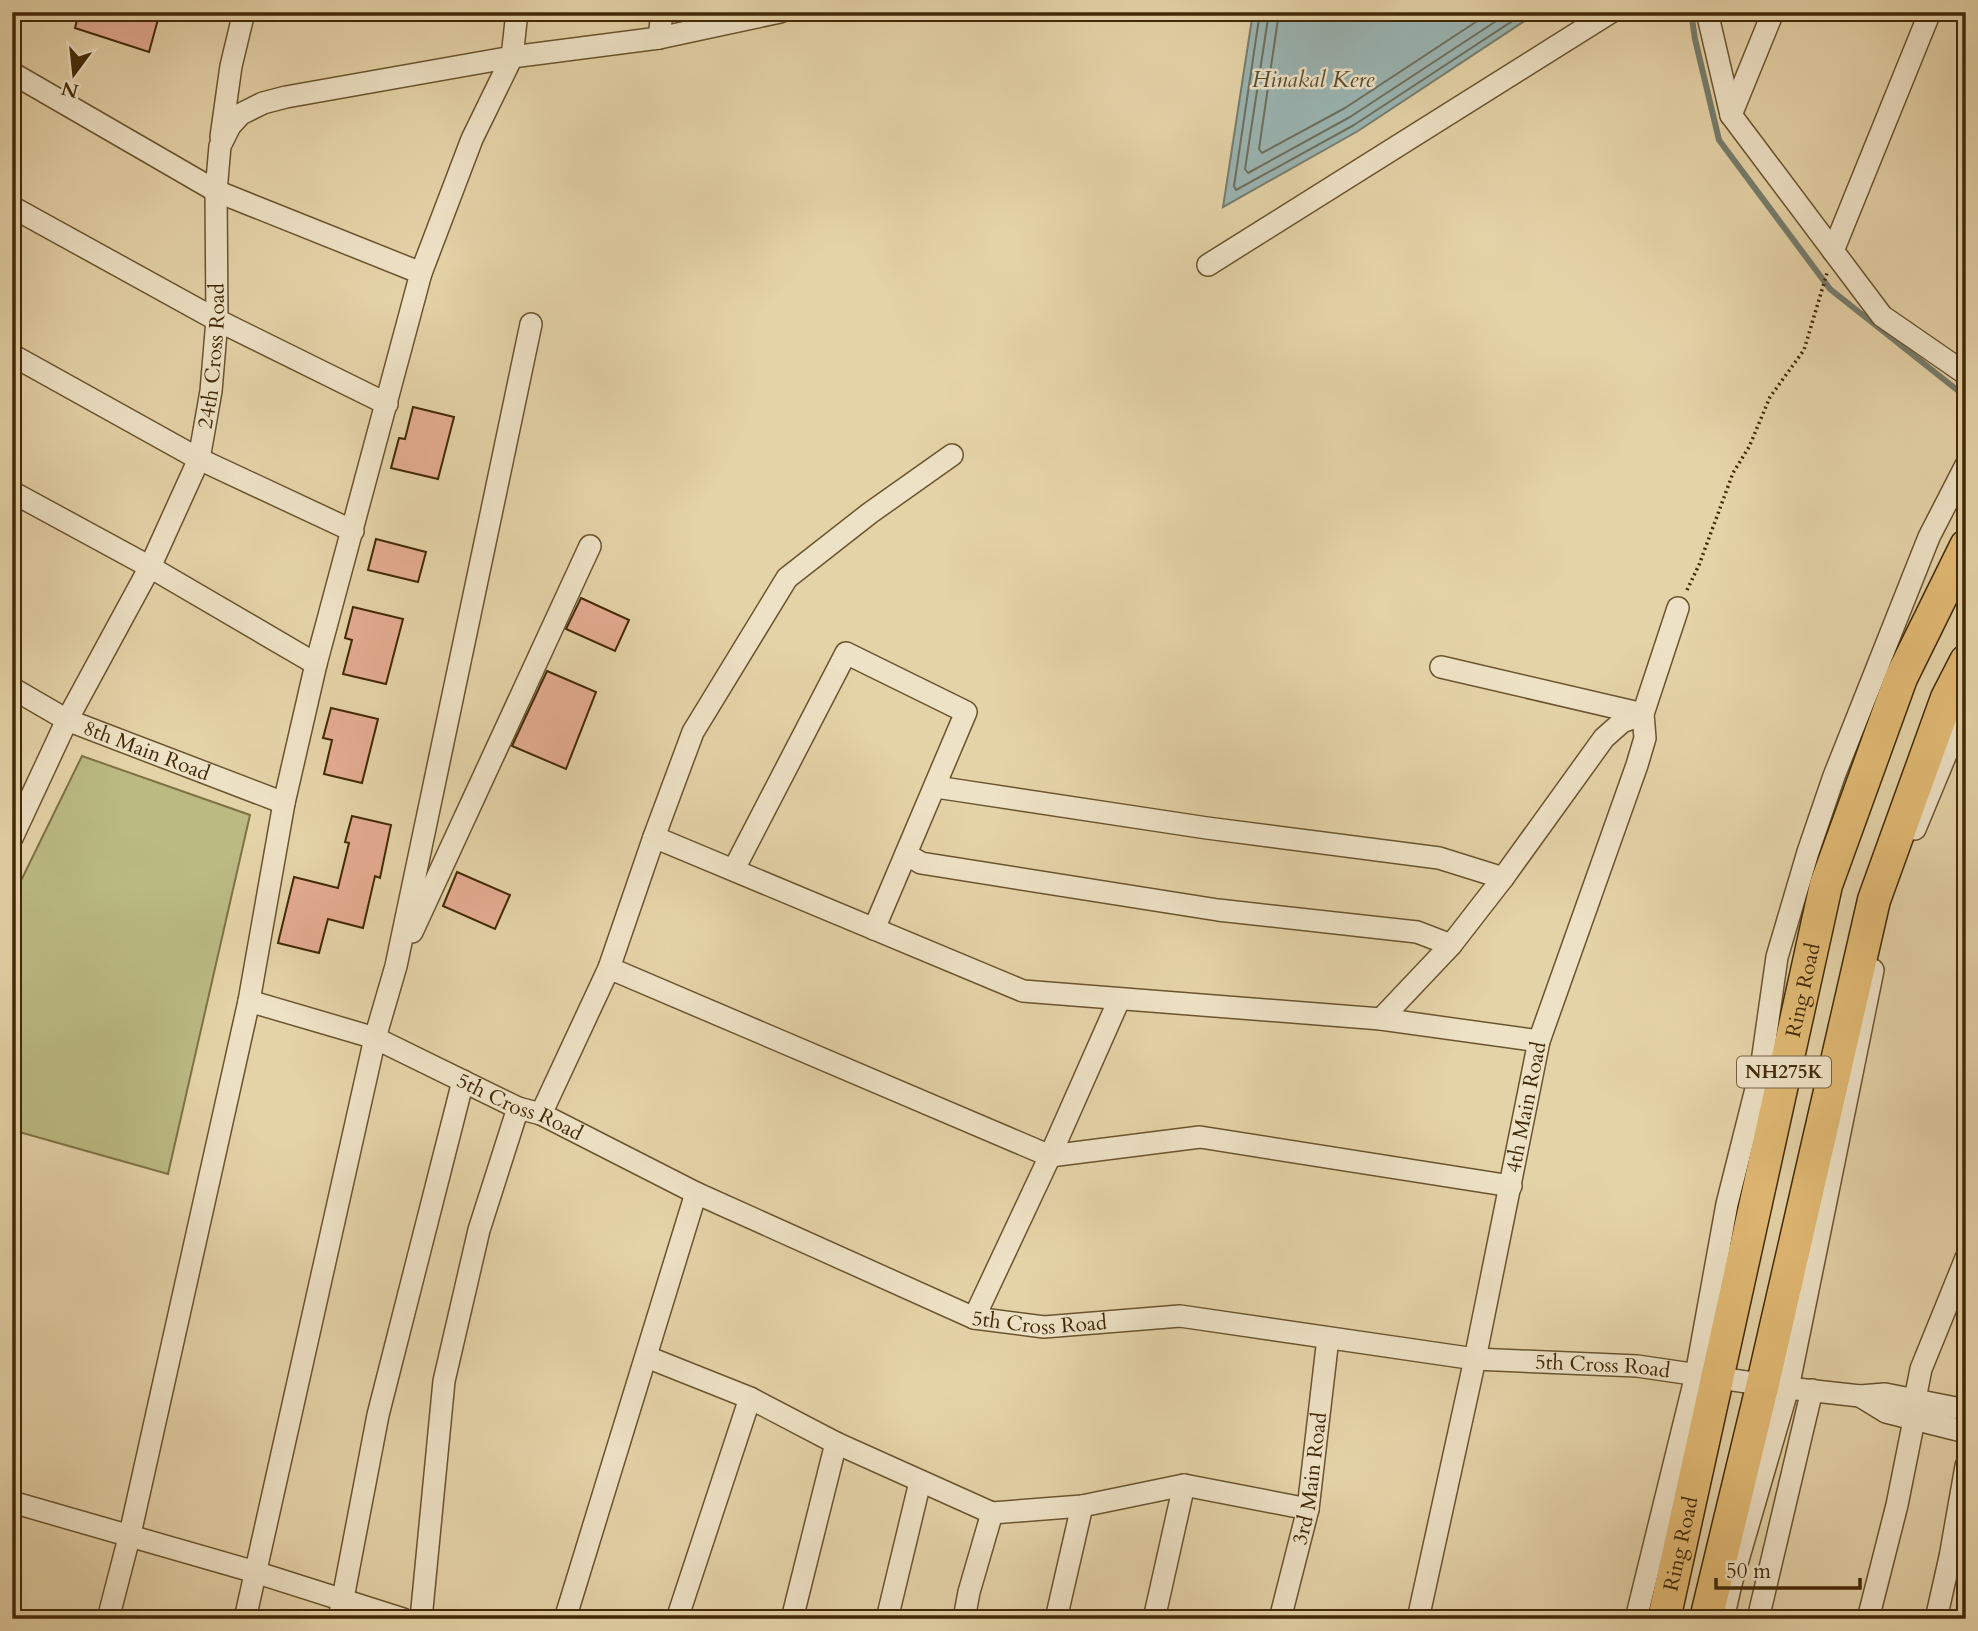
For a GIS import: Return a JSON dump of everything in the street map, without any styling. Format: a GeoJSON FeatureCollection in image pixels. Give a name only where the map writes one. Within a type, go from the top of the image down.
{"type":"FeatureCollection","features":[{"type":"Feature","properties":{"kind":"highway","name":"Ring Road"},"geometry":{"type":"LineString","coordinates":[[1664,1619],[1706,1376],[1826,885],[1901,678],[1966,546]]}},
{"type":"Feature","properties":{"kind":"highway","name":"Ring Road"},"geometry":{"type":"LineString","coordinates":[[1706,1619],[1775,1385],[1874,900],[1947,698],[1966,661]]}},
{"type":"Feature","properties":{"kind":"street"},"geometry":{"type":"LineString","coordinates":[[220,146],[231,66],[244,12]]}},
{"type":"Feature","properties":{"kind":"street"},"geometry":{"type":"LineString","coordinates":[[108,1619],[130,1534],[249,1001],[284,803],[316,664],[421,273],[472,139],[512,57],[517,12]]}},
{"type":"Feature","properties":{"kind":"street"},"geometry":{"type":"LineString","coordinates":[[659,38],[662,12]]}},
{"type":"Feature","properties":{"kind":"street","name":"24th Cross Road"},"geometry":{"type":"LineString","coordinates":[[12,838],[67,720],[150,567],[199,459],[211,391],[217,320],[216,191],[220,146],[230,126],[242,114],[263,103],[512,57],[659,38],[780,12]]}},
{"type":"Feature","properties":{"kind":"street"},"geometry":{"type":"LineString","coordinates":[[1208,265],[1611,12]]}},
{"type":"Feature","properties":{"kind":"street"},"geometry":{"type":"LineString","coordinates":[[1707,12],[1731,115],[1830,259],[1882,316],[1966,374]]}},
{"type":"Feature","properties":{"kind":"street"},"geometry":{"type":"LineString","coordinates":[[1731,115],[1773,12]]}},
{"type":"Feature","properties":{"kind":"street"},"geometry":{"type":"LineString","coordinates":[[1830,259],[1930,12]]}},
{"type":"Feature","properties":{"kind":"street"},"geometry":{"type":"LineString","coordinates":[[12,73],[216,191],[421,273]]}},
{"type":"Feature","properties":{"kind":"street"},"geometry":{"type":"LineString","coordinates":[[12,207],[217,320],[387,404]]}},
{"type":"Feature","properties":{"kind":"street"},"geometry":{"type":"LineString","coordinates":[[245,1619],[375,1038],[396,966],[531,324]]}},
{"type":"Feature","properties":{"kind":"street"},"geometry":{"type":"LineString","coordinates":[[12,355],[199,459],[353,531]]}},
{"type":"Feature","properties":{"kind":"street"},"geometry":{"type":"LineString","coordinates":[[541,1114],[609,968],[693,732],[787,578],[870,513],[951,455]]}},
{"type":"Feature","properties":{"kind":"street"},"geometry":{"type":"LineString","coordinates":[[1636,1619],[1706,1376],[1727,1204],[1761,1069],[1777,957],[1834,776],[1929,537],[1966,465]]}},
{"type":"Feature","properties":{"kind":"street"},"geometry":{"type":"LineString","coordinates":[[12,492],[150,567],[316,664]]}},
{"type":"Feature","properties":{"kind":"street"},"geometry":{"type":"LineString","coordinates":[[396,966],[590,546]]}},
{"type":"Feature","properties":{"kind":"street","name":"4th Main Road"},"geometry":{"type":"LineString","coordinates":[[1418,1619],[1475,1359],[1539,1041],[1637,765],[1644,738],[1643,714],[1678,608]]}},
{"type":"Feature","properties":{"kind":"street"},"geometry":{"type":"LineString","coordinates":[[734,869],[846,653],[966,712],[874,929]]}},
{"type":"Feature","properties":{"kind":"street"},"geometry":{"type":"LineString","coordinates":[[1440,667],[1643,714]]}},
{"type":"Feature","properties":{"kind":"street","name":"8th Main Road"},"geometry":{"type":"LineString","coordinates":[[12,688],[67,720],[284,803]]}},
{"type":"Feature","properties":{"kind":"street"},"geometry":{"type":"LineString","coordinates":[[1723,1619],[1881,932],[1902,861],[1966,706]]}},
{"type":"Feature","properties":{"kind":"street"},"geometry":{"type":"LineString","coordinates":[[1381,1019],[1451,945],[1604,738],[1622,722],[1643,714]]}},
{"type":"Feature","properties":{"kind":"street"},"geometry":{"type":"LineString","coordinates":[[936,787],[1207,828],[1439,858],[1503,878]]}},
{"type":"Feature","properties":{"kind":"street"},"geometry":{"type":"LineString","coordinates":[[654,837],[1023,992],[1381,1019],[1539,1041]]}},
{"type":"Feature","properties":{"kind":"street"},"geometry":{"type":"LineString","coordinates":[[906,854],[922,863],[1218,910],[1417,932],[1451,945]]}},
{"type":"Feature","properties":{"kind":"street"},"geometry":{"type":"LineString","coordinates":[[609,968],[1050,1156],[1199,1137],[1511,1186]]}},
{"type":"Feature","properties":{"kind":"street"},"geometry":{"type":"LineString","coordinates":[[974,1318],[1119,1000]]}},
{"type":"Feature","properties":{"kind":"street","name":"5th Cross Road"},"geometry":{"type":"LineString","coordinates":[[249,1001],[375,1038],[518,1108],[541,1114],[696,1193],[974,1318],[1044,1327],[1180,1316],[1475,1359],[1637,1366],[1860,1396],[1886,1412],[1914,1410]]}},
{"type":"Feature","properties":{"kind":"street"},"geometry":{"type":"LineString","coordinates":[[341,1609],[378,1415],[463,1081]]}},
{"type":"Feature","properties":{"kind":"street"},"geometry":{"type":"LineString","coordinates":[[421,1619],[444,1381],[479,1230],[518,1108]]}},
{"type":"Feature","properties":{"kind":"street"},"geometry":{"type":"LineString","coordinates":[[565,1619],[696,1193]]}},
{"type":"Feature","properties":{"kind":"street"},"geometry":{"type":"LineString","coordinates":[[1868,1619],[1897,1505],[1921,1369],[1966,1258]]}},
{"type":"Feature","properties":{"kind":"street","name":"3rd Main Road"},"geometry":{"type":"LineString","coordinates":[[1280,1619],[1308,1509],[1328,1338]]}},
{"type":"Feature","properties":{"kind":"street"},"geometry":{"type":"LineString","coordinates":[[647,1357],[750,1398],[836,1443],[992,1513],[1082,1506],[1184,1485],[1308,1509]]}},
{"type":"Feature","properties":{"kind":"street"},"geometry":{"type":"LineString","coordinates":[[1758,1619],[1812,1390]]}},
{"type":"Feature","properties":{"kind":"street"},"geometry":{"type":"LineString","coordinates":[[677,1619],[750,1398]]}},
{"type":"Feature","properties":{"kind":"street"},"geometry":{"type":"LineString","coordinates":[[1914,1410],[1966,1410]]}},
{"type":"Feature","properties":{"kind":"street"},"geometry":{"type":"LineString","coordinates":[[1914,1410],[1966,1432]]}},
{"type":"Feature","properties":{"kind":"street"},"geometry":{"type":"LineString","coordinates":[[792,1619],[836,1443]]}},
{"type":"Feature","properties":{"kind":"street"},"geometry":{"type":"LineString","coordinates":[[1936,1619],[1966,1466]]}},
{"type":"Feature","properties":{"kind":"street"},"geometry":{"type":"LineString","coordinates":[[887,1619],[920,1482]]}},
{"type":"Feature","properties":{"kind":"street"},"geometry":{"type":"LineString","coordinates":[[1154,1619],[1184,1485]]}},
{"type":"Feature","properties":{"kind":"street"},"geometry":{"type":"LineString","coordinates":[[12,1502],[255,1572],[341,1609],[403,1619]]}},
{"type":"Feature","properties":{"kind":"street"},"geometry":{"type":"LineString","coordinates":[[1056,1619],[1082,1506]]}},
{"type":"Feature","properties":{"kind":"street"},"geometry":{"type":"LineString","coordinates":[[964,1619],[992,1513]]}},
{"type":"Feature","properties":{"kind":"path"},"geometry":{"type":"LineString","coordinates":[[1678,608],[1699,565],[1733,473],[1749,447],[1770,397],[1804,350],[1830,259]]}},
{"type":"Feature","properties":{"kind":"shaded area"},"geometry":{"type":"Polygon","coordinates":[[[82,756],[250,815],[168,1174],[12,1130],[12,899],[82,756]]]}},
{"type":"Feature","properties":{"kind":"water","name":"Hinakal Kere"},"geometry":{"type":"Polygon","coordinates":[[[1253,12],[1538,12],[1358,131],[1223,207],[1253,12]]]}},
{"type":"Feature","properties":{"kind":"building"},"geometry":{"type":"Polygon","coordinates":[[[79,12],[160,12],[149,52],[75,28],[79,12]]]}},
{"type":"Feature","properties":{"kind":"building"},"geometry":{"type":"Polygon","coordinates":[[[413,407],[454,417],[438,479],[391,468],[399,438],[405,439],[413,407]]]}},
{"type":"Feature","properties":{"kind":"building"},"geometry":{"type":"Polygon","coordinates":[[[376,539],[426,552],[418,582],[368,570],[376,539]]]}},
{"type":"Feature","properties":{"kind":"building"},"geometry":{"type":"Polygon","coordinates":[[[581,598],[629,620],[615,651],[566,629],[581,598]]]}},
{"type":"Feature","properties":{"kind":"building"},"geometry":{"type":"Polygon","coordinates":[[[353,607],[403,619],[386,684],[343,674],[352,640],[345,638],[353,607]]]}},
{"type":"Feature","properties":{"kind":"building"},"geometry":{"type":"Polygon","coordinates":[[[547,671],[596,692],[566,769],[512,746],[547,671]]]}},
{"type":"Feature","properties":{"kind":"building"},"geometry":{"type":"Polygon","coordinates":[[[331,708],[378,719],[362,783],[324,774],[332,740],[323,738],[331,708]]]}},
{"type":"Feature","properties":{"kind":"building"},"geometry":{"type":"Polygon","coordinates":[[[352,816],[391,825],[380,878],[375,876],[363,928],[328,919],[319,953],[278,943],[294,877],[338,888],[349,843],[345,842],[352,816]]]}},
{"type":"Feature","properties":{"kind":"building"},"geometry":{"type":"Polygon","coordinates":[[[457,872],[510,895],[495,929],[443,906],[457,872]]]}},
{"type":"Feature","properties":{"kind":"waterway"},"geometry":{"type":"LineString","coordinates":[[1691,12],[1719,140],[1830,289],[1966,397]]}}]}
